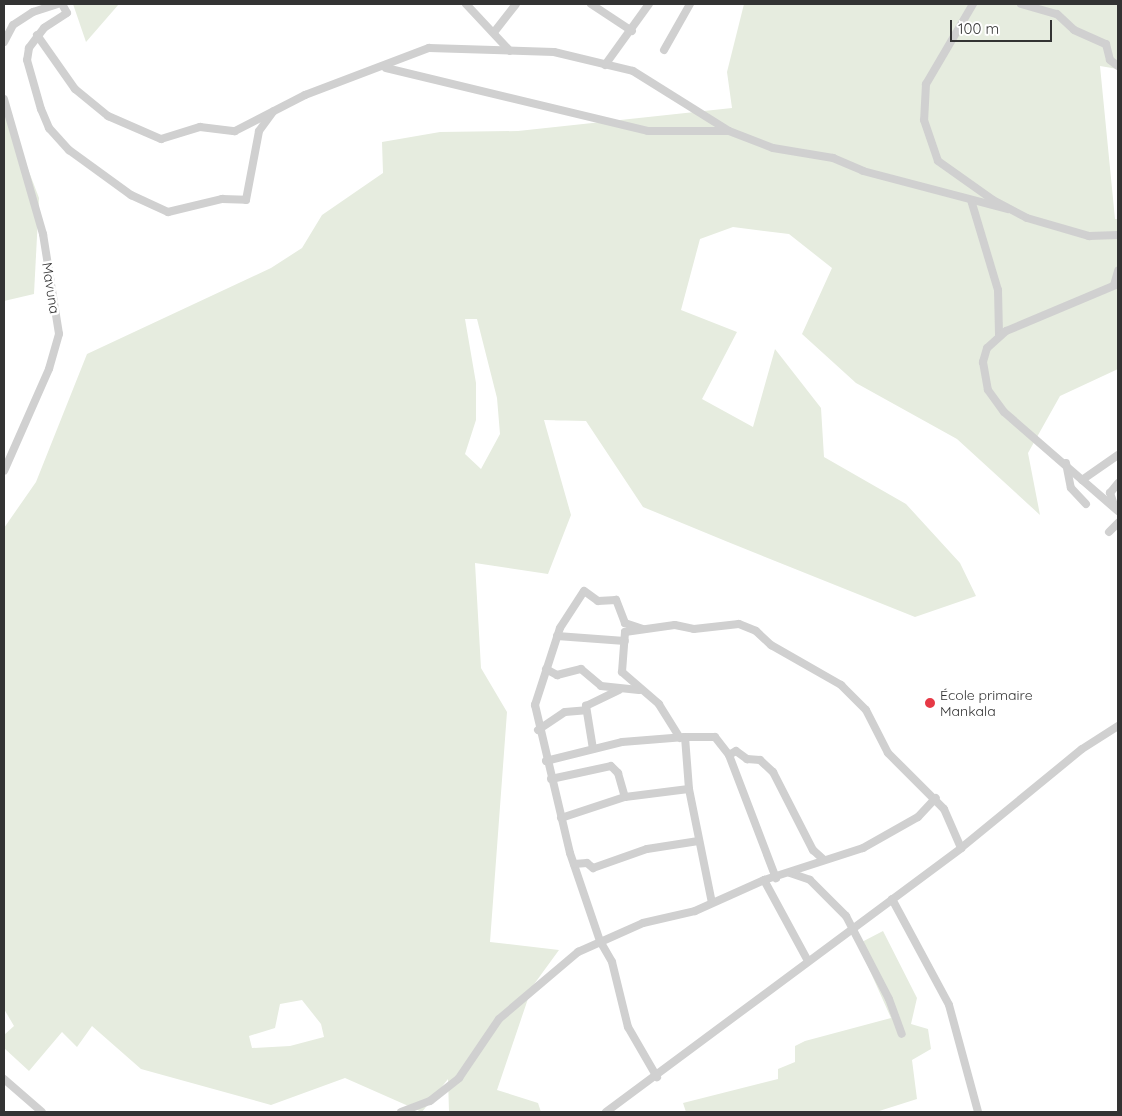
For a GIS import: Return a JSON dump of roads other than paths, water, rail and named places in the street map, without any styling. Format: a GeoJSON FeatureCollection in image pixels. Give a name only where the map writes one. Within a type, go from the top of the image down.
{"type":"FeatureCollection","features":[{"type":"Feature","properties":{"kind":"street"},"geometry":{"type":"LineString","coordinates":[[4,42],[13,26],[33,12],[58,4]]}},
{"type":"Feature","properties":{"kind":"street"},"geometry":{"type":"LineString","coordinates":[[62,4],[67,13],[37,35],[27,60],[49,128],[91,168],[131,195],[168,212],[222,199],[246,200],[259,131],[276,109]]}},
{"type":"Feature","properties":{"kind":"street"},"geometry":{"type":"LineString","coordinates":[[466,4],[495,31],[510,51]]}},
{"type":"Feature","properties":{"kind":"street"},"geometry":{"type":"LineString","coordinates":[[495,31],[516,4]]}},
{"type":"Feature","properties":{"kind":"street"},"geometry":{"type":"LineString","coordinates":[[591,4],[632,31]]}},
{"type":"Feature","properties":{"kind":"street"},"geometry":{"type":"LineString","coordinates":[[605,65],[632,31],[649,4]]}},
{"type":"Feature","properties":{"kind":"street"},"geometry":{"type":"LineString","coordinates":[[664,50],[690,4]]}},
{"type":"Feature","properties":{"kind":"street"},"geometry":{"type":"LineString","coordinates":[[973,4],[930,71],[924,120],[938,161],[1008,209]]}},
{"type":"Feature","properties":{"kind":"street"},"geometry":{"type":"LineString","coordinates":[[1021,4],[1057,14],[1074,30],[1106,44],[1110,60],[1118,66]]}},
{"type":"Feature","properties":{"kind":"street"},"geometry":{"type":"LineString","coordinates":[[37,35],[75,89],[108,116],[140,134],[170,139],[200,127],[235,130],[276,109],[430,48],[554,52],[605,65],[652,80],[729,130],[773,148],[833,158],[862,172],[1008,209],[1066,231],[1118,235]]}},
{"type":"Feature","properties":{"kind":"street"},"geometry":{"type":"LineString","coordinates":[[379,69],[411,70],[548,110],[592,115],[648,131],[729,130]]}},
{"type":"Feature","properties":{"kind":"street","name":"Mavuna"},"geometry":{"type":"LineString","coordinates":[[4,100],[43,234],[59,334],[49,369],[4,471]]}},
{"type":"Feature","properties":{"kind":"street"},"geometry":{"type":"LineString","coordinates":[[971,200],[998,290],[999,335],[983,362],[988,390],[1011,418],[1065,462],[1082,480],[1117,510]]}},
{"type":"Feature","properties":{"kind":"street"},"geometry":{"type":"LineString","coordinates":[[999,335],[1116,284],[1118,271]]}},
{"type":"Feature","properties":{"kind":"street"},"geometry":{"type":"LineString","coordinates":[[1082,480],[1118,455]]}},
{"type":"Feature","properties":{"kind":"street"},"geometry":{"type":"LineString","coordinates":[[1065,462],[1071,488],[1086,504]]}},
{"type":"Feature","properties":{"kind":"street"},"geometry":{"type":"LineString","coordinates":[[1117,510],[1110,493],[1118,483]]}},
{"type":"Feature","properties":{"kind":"street"},"geometry":{"type":"LineString","coordinates":[[1109,532],[1118,523]]}},
{"type":"Feature","properties":{"kind":"street"},"geometry":{"type":"LineString","coordinates":[[643,630],[625,623],[616,600],[598,601],[584,591],[557,636],[535,705],[538,730],[574,864],[600,941],[612,962],[628,1027],[657,1077]]}},
{"type":"Feature","properties":{"kind":"street"},"geometry":{"type":"LineString","coordinates":[[712,903],[698,841],[683,737],[659,704],[639,690],[620,669],[625,632],[739,624],[756,631],[771,645],[841,685],[866,710],[888,753],[936,798],[961,848]]}},
{"type":"Feature","properties":{"kind":"street"},"geometry":{"type":"LineString","coordinates":[[557,636],[625,642]]}},
{"type":"Feature","properties":{"kind":"street"},"geometry":{"type":"LineString","coordinates":[[546,668],[557,675],[581,670],[601,686],[619,690],[639,690]]}},
{"type":"Feature","properties":{"kind":"street"},"geometry":{"type":"LineString","coordinates":[[593,749],[586,710],[588,703],[619,690]]}},
{"type":"Feature","properties":{"kind":"street"},"geometry":{"type":"LineString","coordinates":[[538,730],[566,712],[586,710]]}},
{"type":"Feature","properties":{"kind":"street"},"geometry":{"type":"LineString","coordinates":[[606,1112],[657,1077],[852,926],[961,848],[1082,748],[1118,726]]}},
{"type":"Feature","properties":{"kind":"street"},"geometry":{"type":"LineString","coordinates":[[546,761],[593,749],[683,737],[714,737],[729,755],[776,878]]}},
{"type":"Feature","properties":{"kind":"street"},"geometry":{"type":"LineString","coordinates":[[729,755],[736,751],[747,759],[760,760],[773,772],[813,850],[823,859]]}},
{"type":"Feature","properties":{"kind":"street"},"geometry":{"type":"LineString","coordinates":[[551,779],[611,766],[618,773],[625,798]]}},
{"type":"Feature","properties":{"kind":"street"},"geometry":{"type":"LineString","coordinates":[[561,818],[625,798],[689,789]]}},
{"type":"Feature","properties":{"kind":"street"},"geometry":{"type":"LineString","coordinates":[[401,1112],[430,1101],[459,1078],[499,1019],[578,952],[600,941],[712,903],[764,880],[776,878],[823,859],[863,848],[918,816],[936,798]]}},
{"type":"Feature","properties":{"kind":"street"},"geometry":{"type":"LineString","coordinates":[[574,864],[587,863],[593,868],[646,849],[698,841]]}},
{"type":"Feature","properties":{"kind":"street"},"geometry":{"type":"LineString","coordinates":[[790,873],[822,890],[852,926],[902,1034]]}},
{"type":"Feature","properties":{"kind":"street"},"geometry":{"type":"LineString","coordinates":[[764,880],[808,961]]}},
{"type":"Feature","properties":{"kind":"street"},"geometry":{"type":"LineString","coordinates":[[892,899],[950,1005],[978,1112]]}},
{"type":"Feature","properties":{"kind":"street"},"geometry":{"type":"LineString","coordinates":[[4,1079],[42,1112]]}},
{"type":"Feature","properties":{"kind":"place","name":"École primaire Mankala"},"geometry":{"type":"Point","coordinates":[930,703]}}]}
